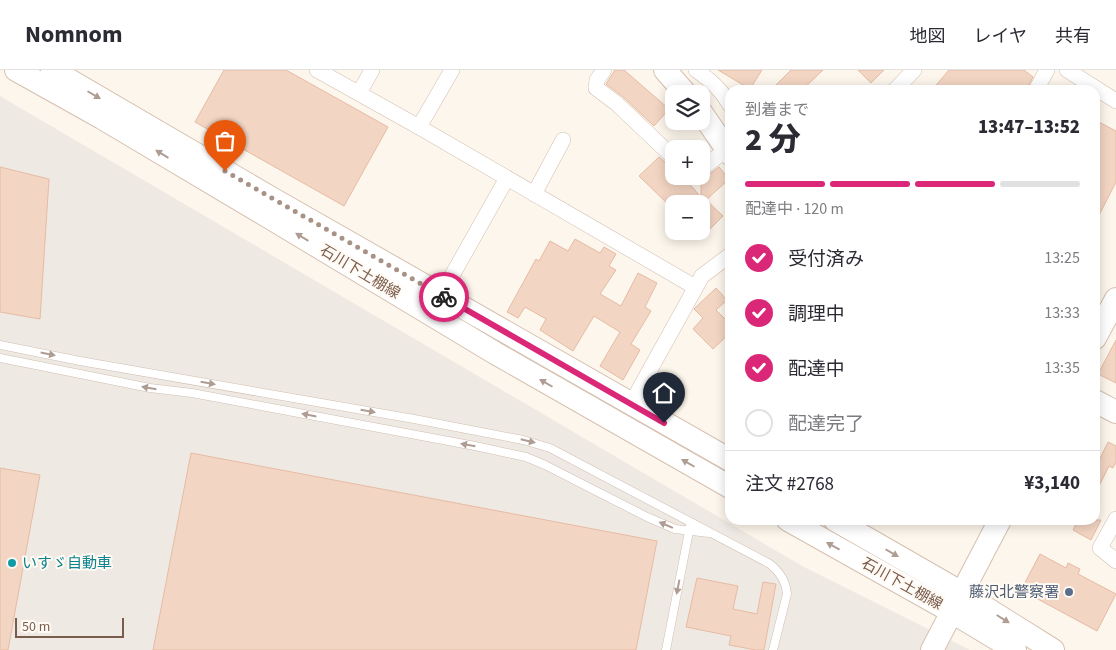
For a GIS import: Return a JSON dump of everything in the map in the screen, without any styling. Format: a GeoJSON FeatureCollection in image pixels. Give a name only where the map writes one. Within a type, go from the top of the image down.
{"type":"FeatureCollection","features":[{"type":"Feature","properties":{"kind":"street","name":"石川下土棚線"},"geometry":{"type":"LineString","coordinates":[[16,70],[102,118],[259,211],[494,354],[725,485]]}},
{"type":"Feature","properties":{"kind":"street","name":"石川下土棚線"},"geometry":{"type":"LineString","coordinates":[[52,70],[725,457]]}},
{"type":"Feature","properties":{"kind":"street"},"geometry":{"type":"LineString","coordinates":[[317,70],[420,127],[695,287]]}},
{"type":"Feature","properties":{"kind":"street"},"geometry":{"type":"LineString","coordinates":[[359,93],[372,70]]}},
{"type":"Feature","properties":{"kind":"street"},"geometry":{"type":"LineString","coordinates":[[420,127],[452,70]]}},
{"type":"Feature","properties":{"kind":"street"},"geometry":{"type":"LineString","coordinates":[[604,70],[597,80],[596,88],[616,102],[665,149]]}},
{"type":"Feature","properties":{"kind":"street"},"geometry":{"type":"LineString","coordinates":[[665,70],[678,85]]}},
{"type":"Feature","properties":{"kind":"street"},"geometry":{"type":"LineString","coordinates":[[696,70],[714,83],[725,96]]}},
{"type":"Feature","properties":{"kind":"street"},"geometry":{"type":"LineString","coordinates":[[900,85],[914,70]]}},
{"type":"Feature","properties":{"kind":"street"},"geometry":{"type":"LineString","coordinates":[[1039,85],[1047,70]]}},
{"type":"Feature","properties":{"kind":"street"},"geometry":{"type":"LineString","coordinates":[[1067,70],[1090,85]]}},
{"type":"Feature","properties":{"kind":"street"},"geometry":{"type":"LineString","coordinates":[[1100,92],[1116,102]]}},
{"type":"Feature","properties":{"kind":"street"},"geometry":{"type":"LineString","coordinates":[[710,125],[725,145]]}},
{"type":"Feature","properties":{"kind":"street"},"geometry":{"type":"LineString","coordinates":[[534,194],[563,140]]}},
{"type":"Feature","properties":{"kind":"street"},"geometry":{"type":"LineString","coordinates":[[710,163],[725,154]]}},
{"type":"Feature","properties":{"kind":"street"},"geometry":{"type":"LineString","coordinates":[[441,295],[507,178]]}},
{"type":"Feature","properties":{"kind":"street"},"geometry":{"type":"LineString","coordinates":[[631,404],[702,276],[725,259]]}},
{"type":"Feature","properties":{"kind":"street"},"geometry":{"type":"LineString","coordinates":[[1100,329],[1116,299]]}},
{"type":"Feature","properties":{"kind":"street"},"geometry":{"type":"LineString","coordinates":[[1100,404],[1116,412]]}},
{"type":"Feature","properties":{"kind":"street"},"geometry":{"type":"LineString","coordinates":[[1116,519],[1100,548],[1116,562]]}},
{"type":"Feature","properties":{"kind":"street","name":"石川下土棚線"},"geometry":{"type":"LineString","coordinates":[[798,525],[1053,650]]}},
{"type":"Feature","properties":{"kind":"street","name":"石川下土棚線"},"geometry":{"type":"LineString","coordinates":[[842,525],[957,603],[1015,650]]}},
{"type":"Feature","properties":{"kind":"street"},"geometry":{"type":"LineString","coordinates":[[932,650],[997,525]]}},
{"type":"Feature","properties":{"kind":"lane"},"geometry":{"type":"LineString","coordinates":[[0,345],[529,441],[564,454],[658,506],[714,533],[770,564],[778,571],[783,578],[787,594],[773,650]]}},
{"type":"Feature","properties":{"kind":"lane"},"geometry":{"type":"LineString","coordinates":[[0,358],[150,388],[192,393],[526,457],[674,529],[714,533]]}},
{"type":"Feature","properties":{"kind":"lane"},"geometry":{"type":"LineString","coordinates":[[666,650],[691,522]]}},
{"type":"Feature","properties":{"kind":"shaded area"},"geometry":{"type":"Polygon","coordinates":[[[0,96],[725,521],[725,525],[732,525],[804,567],[970,650],[0,650],[0,96]]]}},
{"type":"Feature","properties":{"kind":"building"},"geometry":{"type":"Polygon","coordinates":[[[224,70],[286,70],[388,127],[344,206],[195,122],[224,70]]]}},
{"type":"Feature","properties":{"kind":"building"},"geometry":{"type":"Polygon","coordinates":[[[615,70],[624,70],[665,106],[665,114],[654,126],[622,96],[606,84],[615,70]]]}},
{"type":"Feature","properties":{"kind":"building"},"geometry":{"type":"Polygon","coordinates":[[[718,70],[762,70],[753,85],[743,85],[718,70]]]}},
{"type":"Feature","properties":{"kind":"building"},"geometry":{"type":"Polygon","coordinates":[[[791,70],[823,70],[807,85],[776,85],[791,70]]]}},
{"type":"Feature","properties":{"kind":"building"},"geometry":{"type":"Polygon","coordinates":[[[858,70],[884,70],[871,83],[858,70]]]}},
{"type":"Feature","properties":{"kind":"building"},"geometry":{"type":"Polygon","coordinates":[[[949,70],[1024,70],[1033,77],[1029,85],[936,85],[949,70]]]}},
{"type":"Feature","properties":{"kind":"building"},"geometry":{"type":"Polygon","coordinates":[[[1100,123],[1116,131],[1116,182],[1100,213],[1100,123]]]}},
{"type":"Feature","properties":{"kind":"building"},"geometry":{"type":"Polygon","coordinates":[[[659,157],[665,162],[665,185],[690,185],[699,195],[665,195],[665,201],[639,176],[659,157]]]}},
{"type":"Feature","properties":{"kind":"building"},"geometry":{"type":"Polygon","coordinates":[[[0,167],[49,179],[40,319],[0,312],[0,167]]]}},
{"type":"Feature","properties":{"kind":"building"},"geometry":{"type":"Polygon","coordinates":[[[719,167],[725,174],[725,183],[710,196],[701,195],[701,185],[710,185],[710,174],[719,167]]]}},
{"type":"Feature","properties":{"kind":"building"},"geometry":{"type":"Polygon","coordinates":[[[710,204],[723,216],[710,229],[710,204]]]}},
{"type":"Feature","properties":{"kind":"building"},"geometry":{"type":"Polygon","coordinates":[[[575,239],[600,253],[604,247],[616,254],[609,266],[616,270],[600,294],[621,306],[638,273],[657,283],[645,307],[651,311],[631,344],[640,350],[623,380],[600,366],[620,332],[594,316],[573,351],[540,330],[546,319],[525,307],[518,318],[507,312],[536,259],[539,261],[550,241],[568,251],[575,239]]]}},
{"type":"Feature","properties":{"kind":"building"},"geometry":{"type":"Polygon","coordinates":[[[716,288],[725,298],[725,302],[716,310],[725,319],[725,338],[713,349],[693,329],[703,318],[694,309],[716,288]]]}},
{"type":"Feature","properties":{"kind":"building"},"geometry":{"type":"Polygon","coordinates":[[[1116,340],[1116,383],[1100,375],[1100,370],[1116,340]]]}},
{"type":"Feature","properties":{"kind":"building"},"geometry":{"type":"Polygon","coordinates":[[[1108,442],[1116,446],[1116,462],[1113,468],[1109,466],[1100,484],[1100,459],[1108,442]]]}},
{"type":"Feature","properties":{"kind":"building"},"geometry":{"type":"Polygon","coordinates":[[[191,453],[657,541],[636,650],[153,650],[191,453]]]}},
{"type":"Feature","properties":{"kind":"building","name":"いすゞ自動車"},"geometry":{"type":"Polygon","coordinates":[[[0,468],[40,475],[8,650],[0,650],[0,468]]]}},
{"type":"Feature","properties":{"kind":"building"},"geometry":{"type":"Polygon","coordinates":[[[1076,525],[1098,525],[1091,540],[1073,530],[1076,525]]]}},
{"type":"Feature","properties":{"kind":"building","name":"藤沢北警察署"},"geometry":{"type":"Polygon","coordinates":[[[1040,554],[1066,568],[1068,563],[1080,569],[1078,574],[1116,594],[1097,631],[1021,590],[1040,554]]]}},
{"type":"Feature","properties":{"kind":"building"},"geometry":{"type":"Polygon","coordinates":[[[697,578],[738,586],[733,609],[757,614],[763,582],[776,584],[764,650],[729,645],[731,636],[686,627],[697,578]]]}},
{"type":"Feature","properties":{"kind":"way so far"},"geometry":{"type":"LineString","coordinates":[[225,171],[444,297]]}},
{"type":"Feature","properties":{"kind":"place","name":"いすゞ自動車"},"geometry":{"type":"Point","coordinates":[12,563]}},
{"type":"Feature","properties":{"kind":"place","name":"藤沢北警察署"},"geometry":{"type":"Point","coordinates":[1069,592]}},
{"type":"Feature","properties":{"kind":"route"},"geometry":{"type":"LineString","coordinates":[[444,297],[664,423]]}}]}
